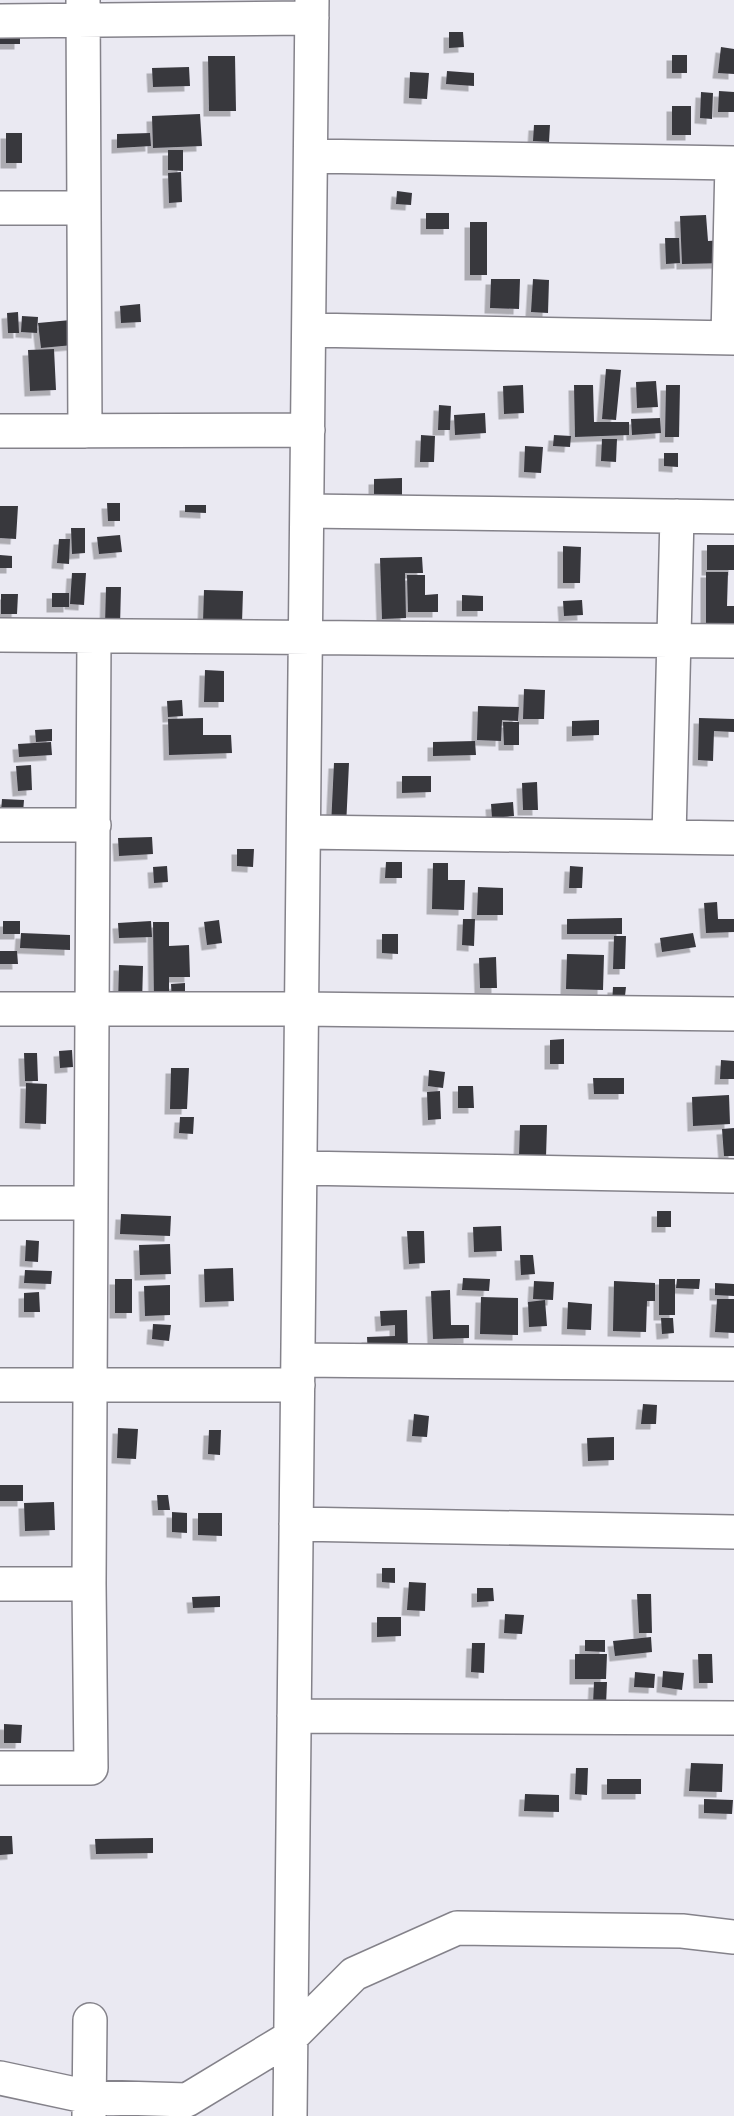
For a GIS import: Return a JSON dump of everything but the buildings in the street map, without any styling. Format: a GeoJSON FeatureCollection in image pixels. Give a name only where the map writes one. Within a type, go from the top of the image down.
{"type":"FeatureCollection","features":[{"type":"Feature","properties":{"kind":"street"},"geometry":{"type":"LineString","coordinates":[[0,21],[83,10],[312,9],[290,2116]]}},
{"type":"Feature","properties":{"kind":"street"},"geometry":{"type":"LineString","coordinates":[[83,10],[85,431]]}},
{"type":"Feature","properties":{"kind":"street"},"geometry":{"type":"LineString","coordinates":[[309,330],[731,338],[733,163],[311,156]]}},
{"type":"Feature","properties":{"kind":"street"},"geometry":{"type":"LineString","coordinates":[[0,208],[84,208]]}},
{"type":"Feature","properties":{"kind":"street"},"geometry":{"type":"LineString","coordinates":[[0,431],[308,430]]}},
{"type":"Feature","properties":{"kind":"street"},"geometry":{"type":"LineString","coordinates":[[307,511],[734,517]]}},
{"type":"Feature","properties":{"kind":"street"},"geometry":{"type":"LineString","coordinates":[[669,837],[677,516]]}},
{"type":"Feature","properties":{"kind":"street"},"geometry":{"type":"LineString","coordinates":[[0,635],[734,641]]}},
{"type":"Feature","properties":{"kind":"street"},"geometry":{"type":"LineString","coordinates":[[0,1768],[91,1768],[89,1584],[94,636]]}},
{"type":"Feature","properties":{"kind":"street"},"geometry":{"type":"LineString","coordinates":[[0,825],[93,825]]}},
{"type":"Feature","properties":{"kind":"street"},"geometry":{"type":"LineString","coordinates":[[304,832],[734,838]]}},
{"type":"Feature","properties":{"kind":"street"},"geometry":{"type":"LineString","coordinates":[[0,1010],[302,1009],[734,1014]]}},
{"type":"Feature","properties":{"kind":"street"},"geometry":{"type":"LineString","coordinates":[[300,1168],[734,1176]]}},
{"type":"Feature","properties":{"kind":"street"},"geometry":{"type":"LineString","coordinates":[[0,1203],[91,1203]]}},
{"type":"Feature","properties":{"kind":"street"},"geometry":{"type":"LineString","coordinates":[[0,1385],[90,1385],[298,1372],[734,1364]]}},
{"type":"Feature","properties":{"kind":"street"},"geometry":{"type":"LineString","coordinates":[[296,1524],[734,1532]]}},
{"type":"Feature","properties":{"kind":"street"},"geometry":{"type":"LineString","coordinates":[[0,1584],[89,1584]]}},
{"type":"Feature","properties":{"kind":"street"},"geometry":{"type":"LineString","coordinates":[[294,1716],[734,1718]]}},
{"type":"Feature","properties":{"kind":"street"},"geometry":{"type":"LineString","coordinates":[[0,2078],[89,2106],[187,2100],[291,2037],[354,1974],[457,1928],[682,1931],[734,1937]]}},
{"type":"Feature","properties":{"kind":"street"},"geometry":{"type":"LineString","coordinates":[[89,2106],[90,2020]]}}]}
